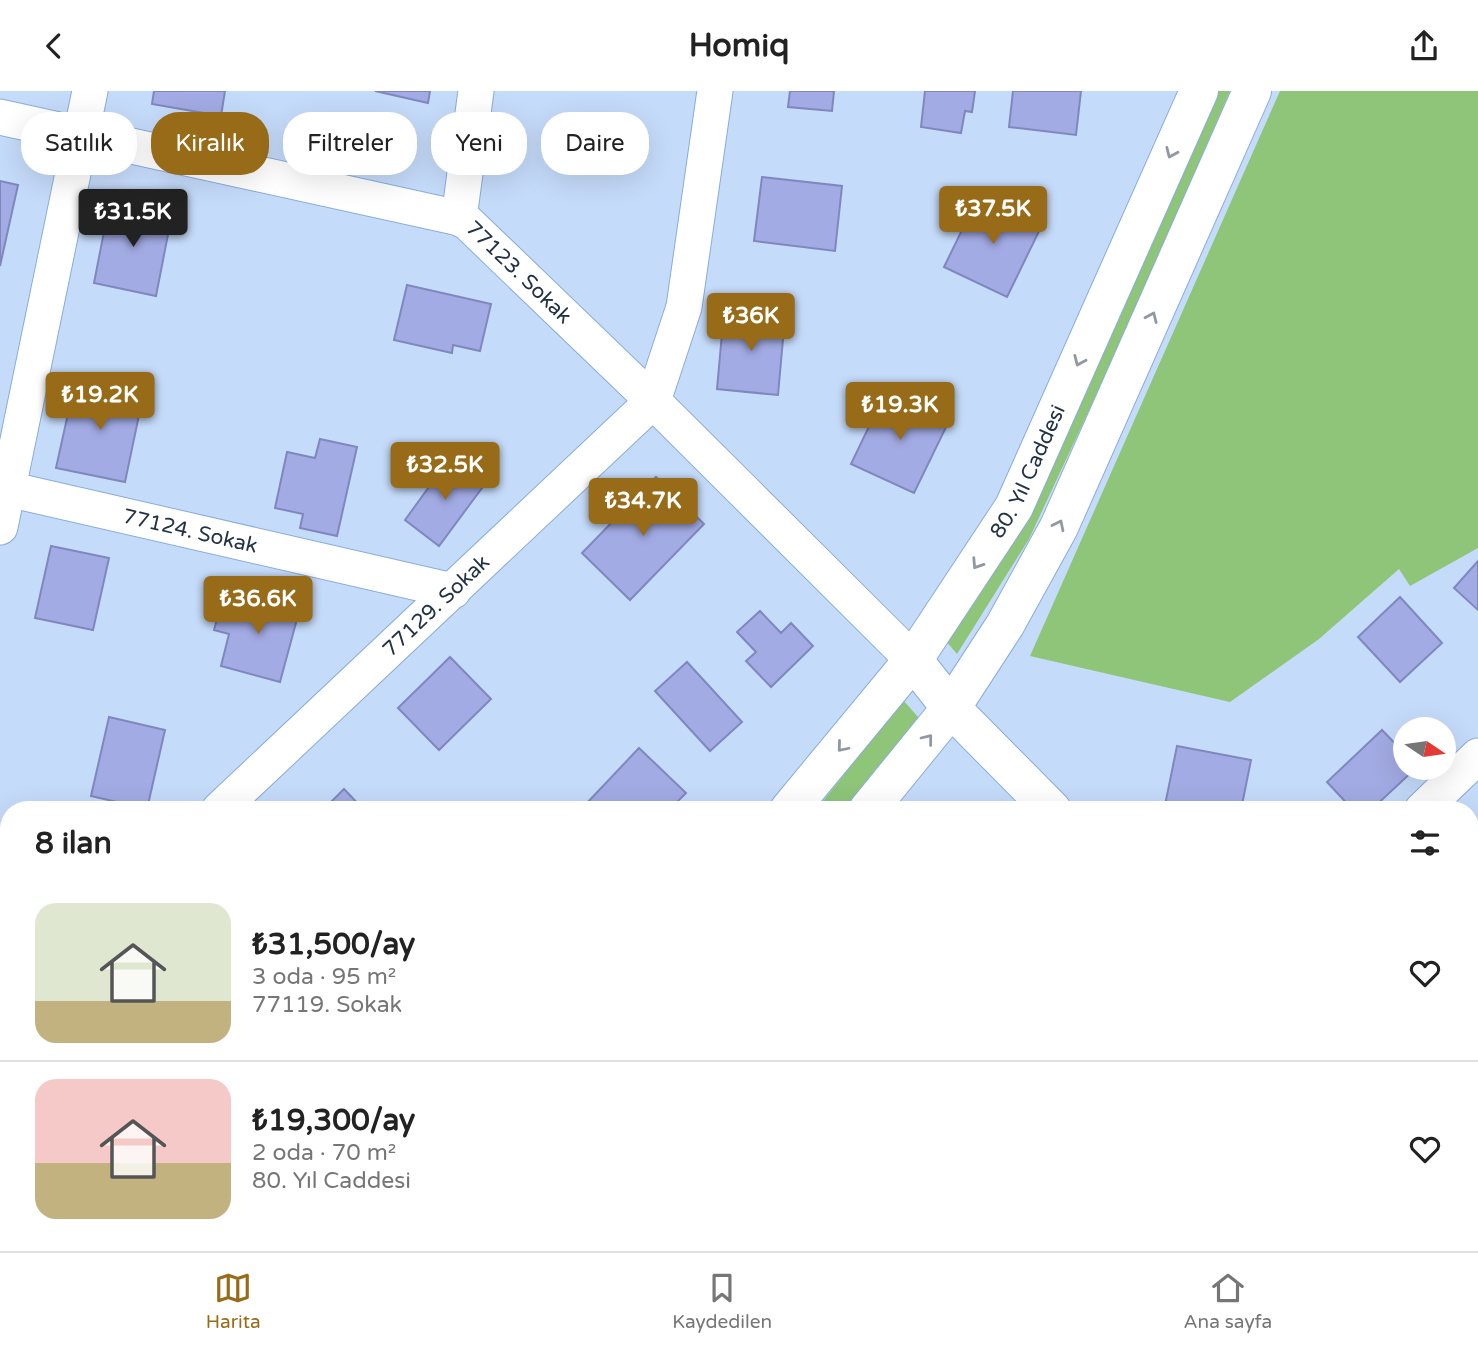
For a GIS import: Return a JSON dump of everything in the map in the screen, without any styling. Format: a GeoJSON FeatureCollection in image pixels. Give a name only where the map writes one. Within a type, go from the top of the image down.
{"type":"FeatureCollection","features":[{"type":"Feature","properties":{"kind":"main road","name":"80. Yıl Caddesi"},"geometry":{"type":"LineString","coordinates":[[796,801],[913,660],[1014,507],[1199,91]]}},
{"type":"Feature","properties":{"kind":"main road"},"geometry":{"type":"LineString","coordinates":[[875,801],[951,708],[1005,625],[1059,527],[1252,91]]}},
{"type":"Feature","properties":{"kind":"main road"},"geometry":{"type":"LineString","coordinates":[[913,660],[951,708],[1043,801]]}},
{"type":"Feature","properties":{"kind":"street"},"geometry":{"type":"LineString","coordinates":[[86,112],[90,91]]}},
{"type":"Feature","properties":{"kind":"street"},"geometry":{"type":"LineString","coordinates":[[459,218],[476,91]]}},
{"type":"Feature","properties":{"kind":"street"},"geometry":{"type":"LineString","coordinates":[[653,401],[684,307],[715,91]]}},
{"type":"Feature","properties":{"kind":"street","name":"77123. Sokak"},"geometry":{"type":"LineString","coordinates":[[0,117],[21,122]]}},
{"type":"Feature","properties":{"kind":"street","name":"77123. Sokak"},"geometry":{"type":"LineString","coordinates":[[137,149],[468,222],[653,401],[913,660]]}},
{"type":"Feature","properties":{"kind":"street"},"geometry":{"type":"LineString","coordinates":[[0,527],[74,175]]}},
{"type":"Feature","properties":{"kind":"street","name":"77129. Sokak"},"geometry":{"type":"LineString","coordinates":[[229,801],[653,401]]}},
{"type":"Feature","properties":{"kind":"street","name":"77124. Sokak"},"geometry":{"type":"LineString","coordinates":[[8,489],[453,591]]}},
{"type":"Feature","properties":{"kind":"street"},"geometry":{"type":"LineString","coordinates":[[1431,801],[1478,756]]}},
{"type":"Feature","properties":{"kind":"green space"},"geometry":{"type":"Polygon","coordinates":[[[1216,91],[1230,91],[1119,346],[1029,539],[957,654],[946,641],[1216,91]]]}},
{"type":"Feature","properties":{"kind":"green space"},"geometry":{"type":"Polygon","coordinates":[[[1280,91],[1478,91],[1478,548],[1410,586],[1399,569],[1319,639],[1230,702],[1030,656],[1280,91]]]}},
{"type":"Feature","properties":{"kind":"green space"},"geometry":{"type":"Polygon","coordinates":[[[903,700],[919,718],[850,801],[823,801],[903,700]]]}},
{"type":"Feature","properties":{"kind":"building"},"geometry":{"type":"Polygon","coordinates":[[[154,91],[225,91],[222,112],[198,112],[152,104],[154,91]]]}},
{"type":"Feature","properties":{"kind":"building"},"geometry":{"type":"Polygon","coordinates":[[[375,91],[430,91],[428,103],[375,91]]]}},
{"type":"Feature","properties":{"kind":"building"},"geometry":{"type":"Polygon","coordinates":[[[790,91],[834,91],[832,111],[788,107],[790,91]]]}},
{"type":"Feature","properties":{"kind":"building"},"geometry":{"type":"Polygon","coordinates":[[[925,91],[975,91],[972,112],[965,111],[961,133],[921,127],[925,91]]]}},
{"type":"Feature","properties":{"kind":"building"},"geometry":{"type":"Polygon","coordinates":[[[1013,91],[1081,91],[1076,135],[1009,127],[1013,91]]]}},
{"type":"Feature","properties":{"kind":"building"},"geometry":{"type":"Polygon","coordinates":[[[762,177],[842,186],[835,251],[754,241],[762,177]]]}},
{"type":"Feature","properties":{"kind":"building"},"geometry":{"type":"Polygon","coordinates":[[[0,181],[18,185],[0,266],[0,181]]]}},
{"type":"Feature","properties":{"kind":"building"},"geometry":{"type":"Polygon","coordinates":[[[979,195],[1042,225],[1007,297],[944,267],[979,195]]]}},
{"type":"Feature","properties":{"kind":"building"},"geometry":{"type":"Polygon","coordinates":[[[110,201],[172,214],[156,296],[94,283],[110,201]]]}},
{"type":"Feature","properties":{"kind":"building"},"geometry":{"type":"Polygon","coordinates":[[[407,285],[491,304],[480,351],[453,345],[452,353],[394,340],[407,285]]]}},
{"type":"Feature","properties":{"kind":"building"},"geometry":{"type":"Polygon","coordinates":[[[724,311],[785,317],[778,395],[717,389],[724,311]]]}},
{"type":"Feature","properties":{"kind":"building"},"geometry":{"type":"Polygon","coordinates":[[[75,382],[143,396],[125,482],[56,468],[75,382]]]}},
{"type":"Feature","properties":{"kind":"building"},"geometry":{"type":"Polygon","coordinates":[[[886,391],[949,421],[914,493],[851,464],[886,391]]]}},
{"type":"Feature","properties":{"kind":"building"},"geometry":{"type":"Polygon","coordinates":[[[320,439],[357,447],[337,536],[300,528],[303,514],[275,508],[287,452],[315,458],[320,439]]]}},
{"type":"Feature","properties":{"kind":"building"},"geometry":{"type":"Polygon","coordinates":[[[450,458],[485,484],[439,546],[405,520],[450,458]]]}},
{"type":"Feature","properties":{"kind":"building"},"geometry":{"type":"Polygon","coordinates":[[[656,477],[704,524],[630,600],[582,553],[656,477]]]}},
{"type":"Feature","properties":{"kind":"building"},"geometry":{"type":"Polygon","coordinates":[[[51,546],[109,558],[93,630],[35,618],[51,546]]]}},
{"type":"Feature","properties":{"kind":"building"},"geometry":{"type":"Polygon","coordinates":[[[1478,561],[1478,610],[1454,588],[1478,561]]]}},
{"type":"Feature","properties":{"kind":"building"},"geometry":{"type":"Polygon","coordinates":[[[238,592],[300,608],[280,682],[221,666],[229,634],[214,630],[220,608],[233,611],[238,592]]]}},
{"type":"Feature","properties":{"kind":"building"},"geometry":{"type":"Polygon","coordinates":[[[1400,597],[1442,643],[1400,682],[1358,637],[1400,597]]]}},
{"type":"Feature","properties":{"kind":"building"},"geometry":{"type":"Polygon","coordinates":[[[760,611],[781,633],[791,623],[813,646],[771,687],[746,661],[756,652],[737,632],[760,611]]]}},
{"type":"Feature","properties":{"kind":"building"},"geometry":{"type":"Polygon","coordinates":[[[450,657],[491,699],[439,750],[398,708],[450,657]]]}},
{"type":"Feature","properties":{"kind":"building"},"geometry":{"type":"Polygon","coordinates":[[[687,662],[742,722],[710,751],[655,691],[687,662]]]}},
{"type":"Feature","properties":{"kind":"building"},"geometry":{"type":"Polygon","coordinates":[[[109,717],[165,730],[149,801],[113,801],[91,796],[109,717]]]}},
{"type":"Feature","properties":{"kind":"building"},"geometry":{"type":"Polygon","coordinates":[[[1382,730],[1393,741],[1393,781],[1402,781],[1381,801],[1345,801],[1327,782],[1382,730]]]}},
{"type":"Feature","properties":{"kind":"building"},"geometry":{"type":"Polygon","coordinates":[[[1177,746],[1251,760],[1243,801],[1166,801],[1177,746]]]}},
{"type":"Feature","properties":{"kind":"building"},"geometry":{"type":"Polygon","coordinates":[[[639,748],[686,793],[678,801],[589,801],[639,748]]]}},
{"type":"Feature","properties":{"kind":"building"},"geometry":{"type":"Polygon","coordinates":[[[344,789],[355,801],[332,801],[344,789]]]}}]}
